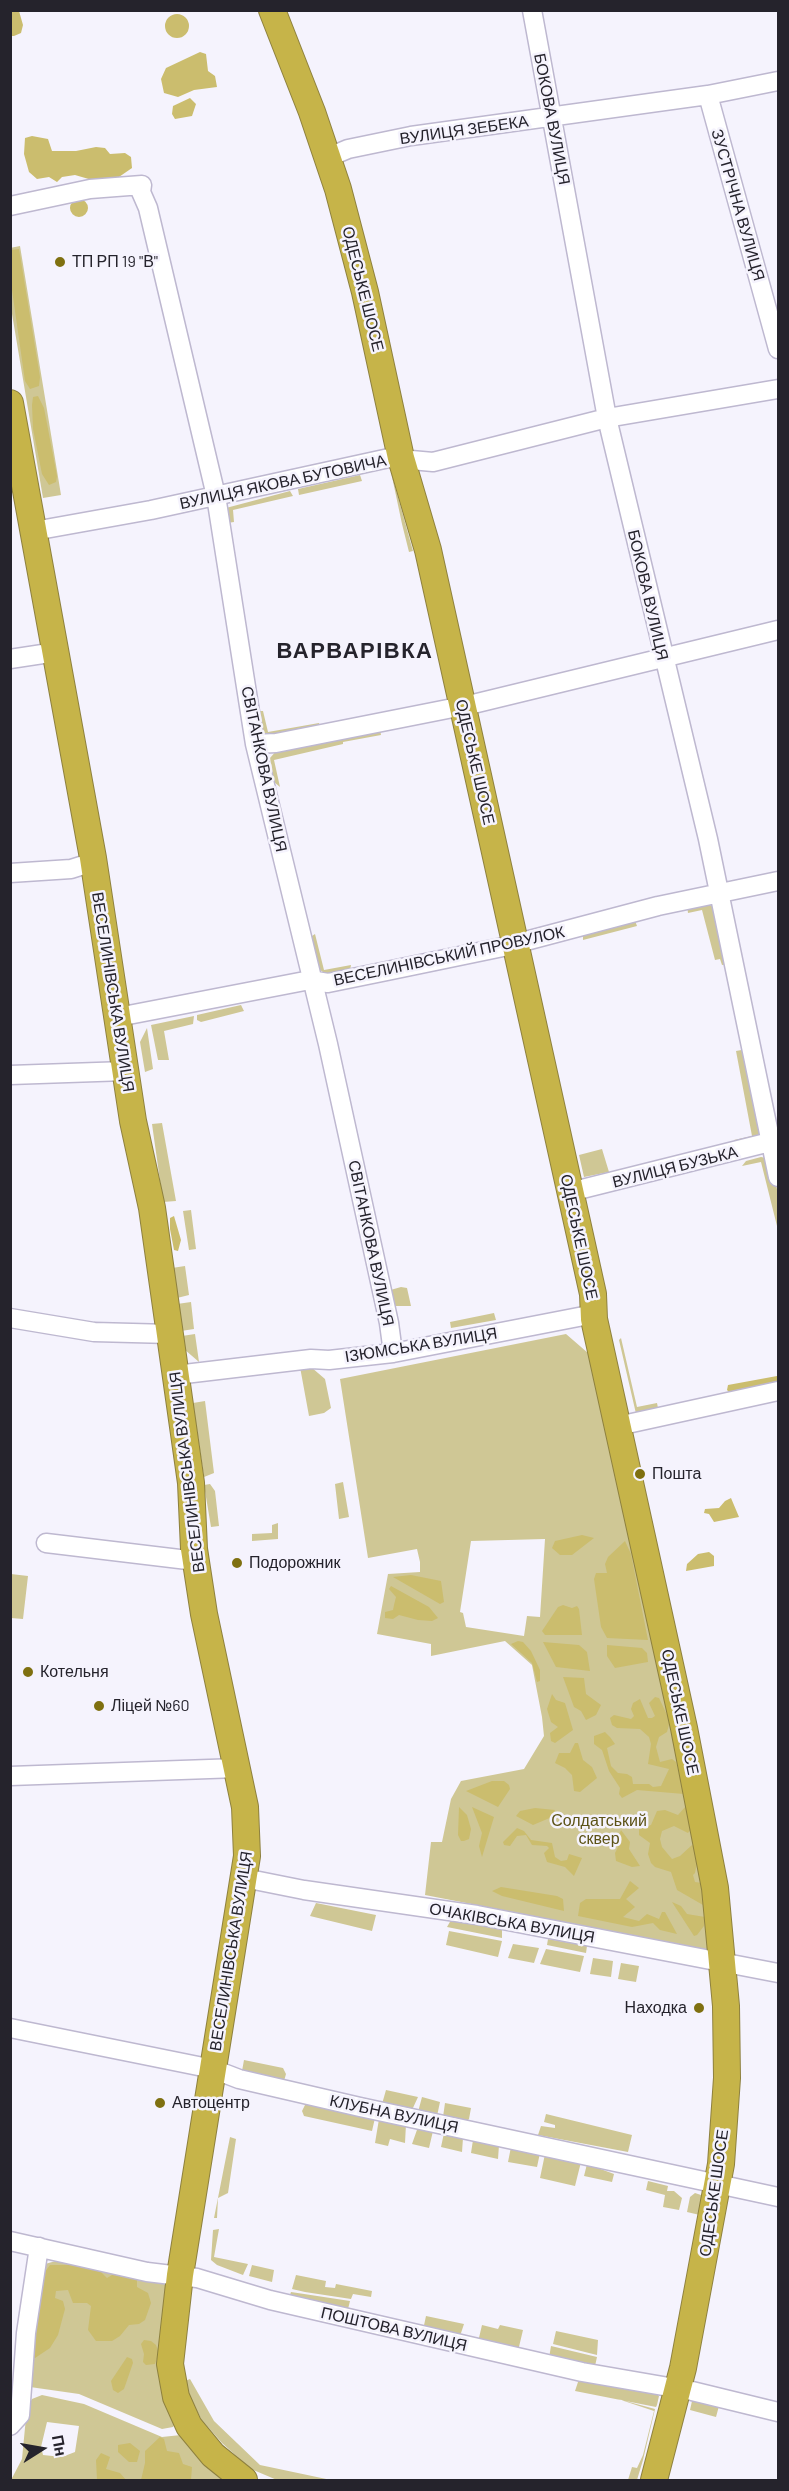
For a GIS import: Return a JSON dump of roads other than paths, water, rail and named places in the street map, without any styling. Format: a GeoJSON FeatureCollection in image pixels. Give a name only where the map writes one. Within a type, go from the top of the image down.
{"type":"FeatureCollection","features":[{"type":"Feature","properties":{"kind":"highway","name":"ОДЕСЬКЕ ШОСЕ"},"geometry":{"type":"LineString","coordinates":[[272,10],[329,158],[367,300],[401,458],[428,550],[593,1293],[594,1314],[704,1824],[723,1962],[727,2078],[718,2186],[679,2389],[654,2481]]}},
{"type":"Feature","properties":{"kind":"highway","name":"ВЕСЕЛИНІВСЬКА ВУЛИЦЯ"},"geometry":{"type":"LineString","coordinates":[[10,403],[93,862],[133,1121],[152,1208],[191,1483],[196,1561],[204,1614],[238,1768],[247,1828],[244,1878],[180,2275],[171,2345],[171,2374],[176,2397],[198,2438],[213,2455],[244,2481]]}},
{"type":"Feature","properties":{"kind":"street","name":"БОКОВА ВУЛИЦЯ"},"geometry":{"type":"LineString","coordinates":[[532,10],[607,418],[720,894],[774,1142],[778,1177]]}},
{"type":"Feature","properties":{"kind":"street","name":"ВУЛИЦЯ ЗЕБЕКА"},"geometry":{"type":"LineString","coordinates":[[329,158],[348,149],[411,136],[708,95],[778,81]]}},
{"type":"Feature","properties":{"kind":"street","name":"ЗУСТРІЧНА ВУЛИЦЯ"},"geometry":{"type":"LineString","coordinates":[[708,95],[778,349]]}},
{"type":"Feature","properties":{"kind":"street","name":"СВІТАНКОВА ВУЛИЦЯ"},"geometry":{"type":"LineString","coordinates":[[10,206],[90,189],[142,185],[141,192],[148,208],[216,496],[255,744],[310,980],[318,1001],[370,1235],[393,1353]]}},
{"type":"Feature","properties":{"kind":"street","name":"ВУЛИЦЯ ЯКОВА БУТОВИЧА"},"geometry":{"type":"LineString","coordinates":[[34,531],[216,496],[320,472],[401,458],[433,462],[607,418],[778,389]]}},
{"type":"Feature","properties":{"kind":"street"},"geometry":{"type":"LineString","coordinates":[[255,744],[276,743],[463,706],[778,630]]}},
{"type":"Feature","properties":{"kind":"street"},"geometry":{"type":"LineString","coordinates":[[10,659],[56,652]]}},
{"type":"Feature","properties":{"kind":"street"},"geometry":{"type":"LineString","coordinates":[[10,873],[71,869],[93,862]]}},
{"type":"Feature","properties":{"kind":"street","name":"ВЕСЕЛИНІВСЬКИЙ ПРОВУЛОК"},"geometry":{"type":"LineString","coordinates":[[118,1017],[310,980],[328,983],[516,944],[638,911],[778,881]]}},
{"type":"Feature","properties":{"kind":"street"},"geometry":{"type":"LineString","coordinates":[[10,1075],[126,1071]]}},
{"type":"Feature","properties":{"kind":"street","name":"ВУЛИЦЯ БУЗЬКА"},"geometry":{"type":"LineString","coordinates":[[570,1192],[774,1142]]}},
{"type":"Feature","properties":{"kind":"street","name":"ІЗЮМСЬКА ВУЛИЦЯ"},"geometry":{"type":"LineString","coordinates":[[176,1375],[310,1359],[328,1360],[393,1353],[594,1314]]}},
{"type":"Feature","properties":{"kind":"street"},"geometry":{"type":"LineString","coordinates":[[10,1318],[94,1332],[170,1334]]}},
{"type":"Feature","properties":{"kind":"street"},"geometry":{"type":"LineString","coordinates":[[618,1426],[778,1391]]}},
{"type":"Feature","properties":{"kind":"street"},"geometry":{"type":"LineString","coordinates":[[46,1543],[196,1561]]}},
{"type":"Feature","properties":{"kind":"street"},"geometry":{"type":"LineString","coordinates":[[10,1776],[238,1768]]}},
{"type":"Feature","properties":{"kind":"street","name":"ОЧАКІВСЬКА ВУЛИЦЯ"},"geometry":{"type":"LineString","coordinates":[[244,1878],[304,1890],[477,1915],[778,1973]]}},
{"type":"Feature","properties":{"kind":"street","name":"КЛУБНА ВУЛИЦЯ"},"geometry":{"type":"LineString","coordinates":[[10,2028],[213,2069],[248,2082],[718,2186],[778,2197]]}},
{"type":"Feature","properties":{"kind":"street","name":"ПОШТОВА ВУЛИЦЯ"},"geometry":{"type":"LineString","coordinates":[[10,2241],[147,2272],[180,2275],[270,2300],[475,2348],[582,2372],[679,2389],[778,2412]]}},
{"type":"Feature","properties":{"kind":"street"},"geometry":{"type":"LineString","coordinates":[[10,2426],[20,2415],[26,2333],[39,2247]]}},
{"type":"Feature","properties":{"kind":"place","name":"ТП РП 19 \"В\""},"geometry":{"type":"Point","coordinates":[60,262]}},
{"type":"Feature","properties":{"kind":"place","name":"Пошта"},"geometry":{"type":"Point","coordinates":[640,1474]}},
{"type":"Feature","properties":{"kind":"place","name":"Подорожник"},"geometry":{"type":"Point","coordinates":[237,1563]}},
{"type":"Feature","properties":{"kind":"place","name":"Котельня"},"geometry":{"type":"Point","coordinates":[28,1672]}},
{"type":"Feature","properties":{"kind":"place","name":"Ліцей №60"},"geometry":{"type":"Point","coordinates":[99,1706]}},
{"type":"Feature","properties":{"kind":"place","name":"Находка"},"geometry":{"type":"Point","coordinates":[699,2008]}},
{"type":"Feature","properties":{"kind":"place","name":"Автоцентр"},"geometry":{"type":"Point","coordinates":[160,2103]}},
{"type":"Feature","properties":{"kind":"district","name":"ВАРВАРІВКА"},"geometry":{"type":"Point","coordinates":[355,651]}},
{"type":"Feature","properties":{"kind":"park label","name":"Солдатський сквер"},"geometry":{"type":"Point","coordinates":[599,1830]}}]}
